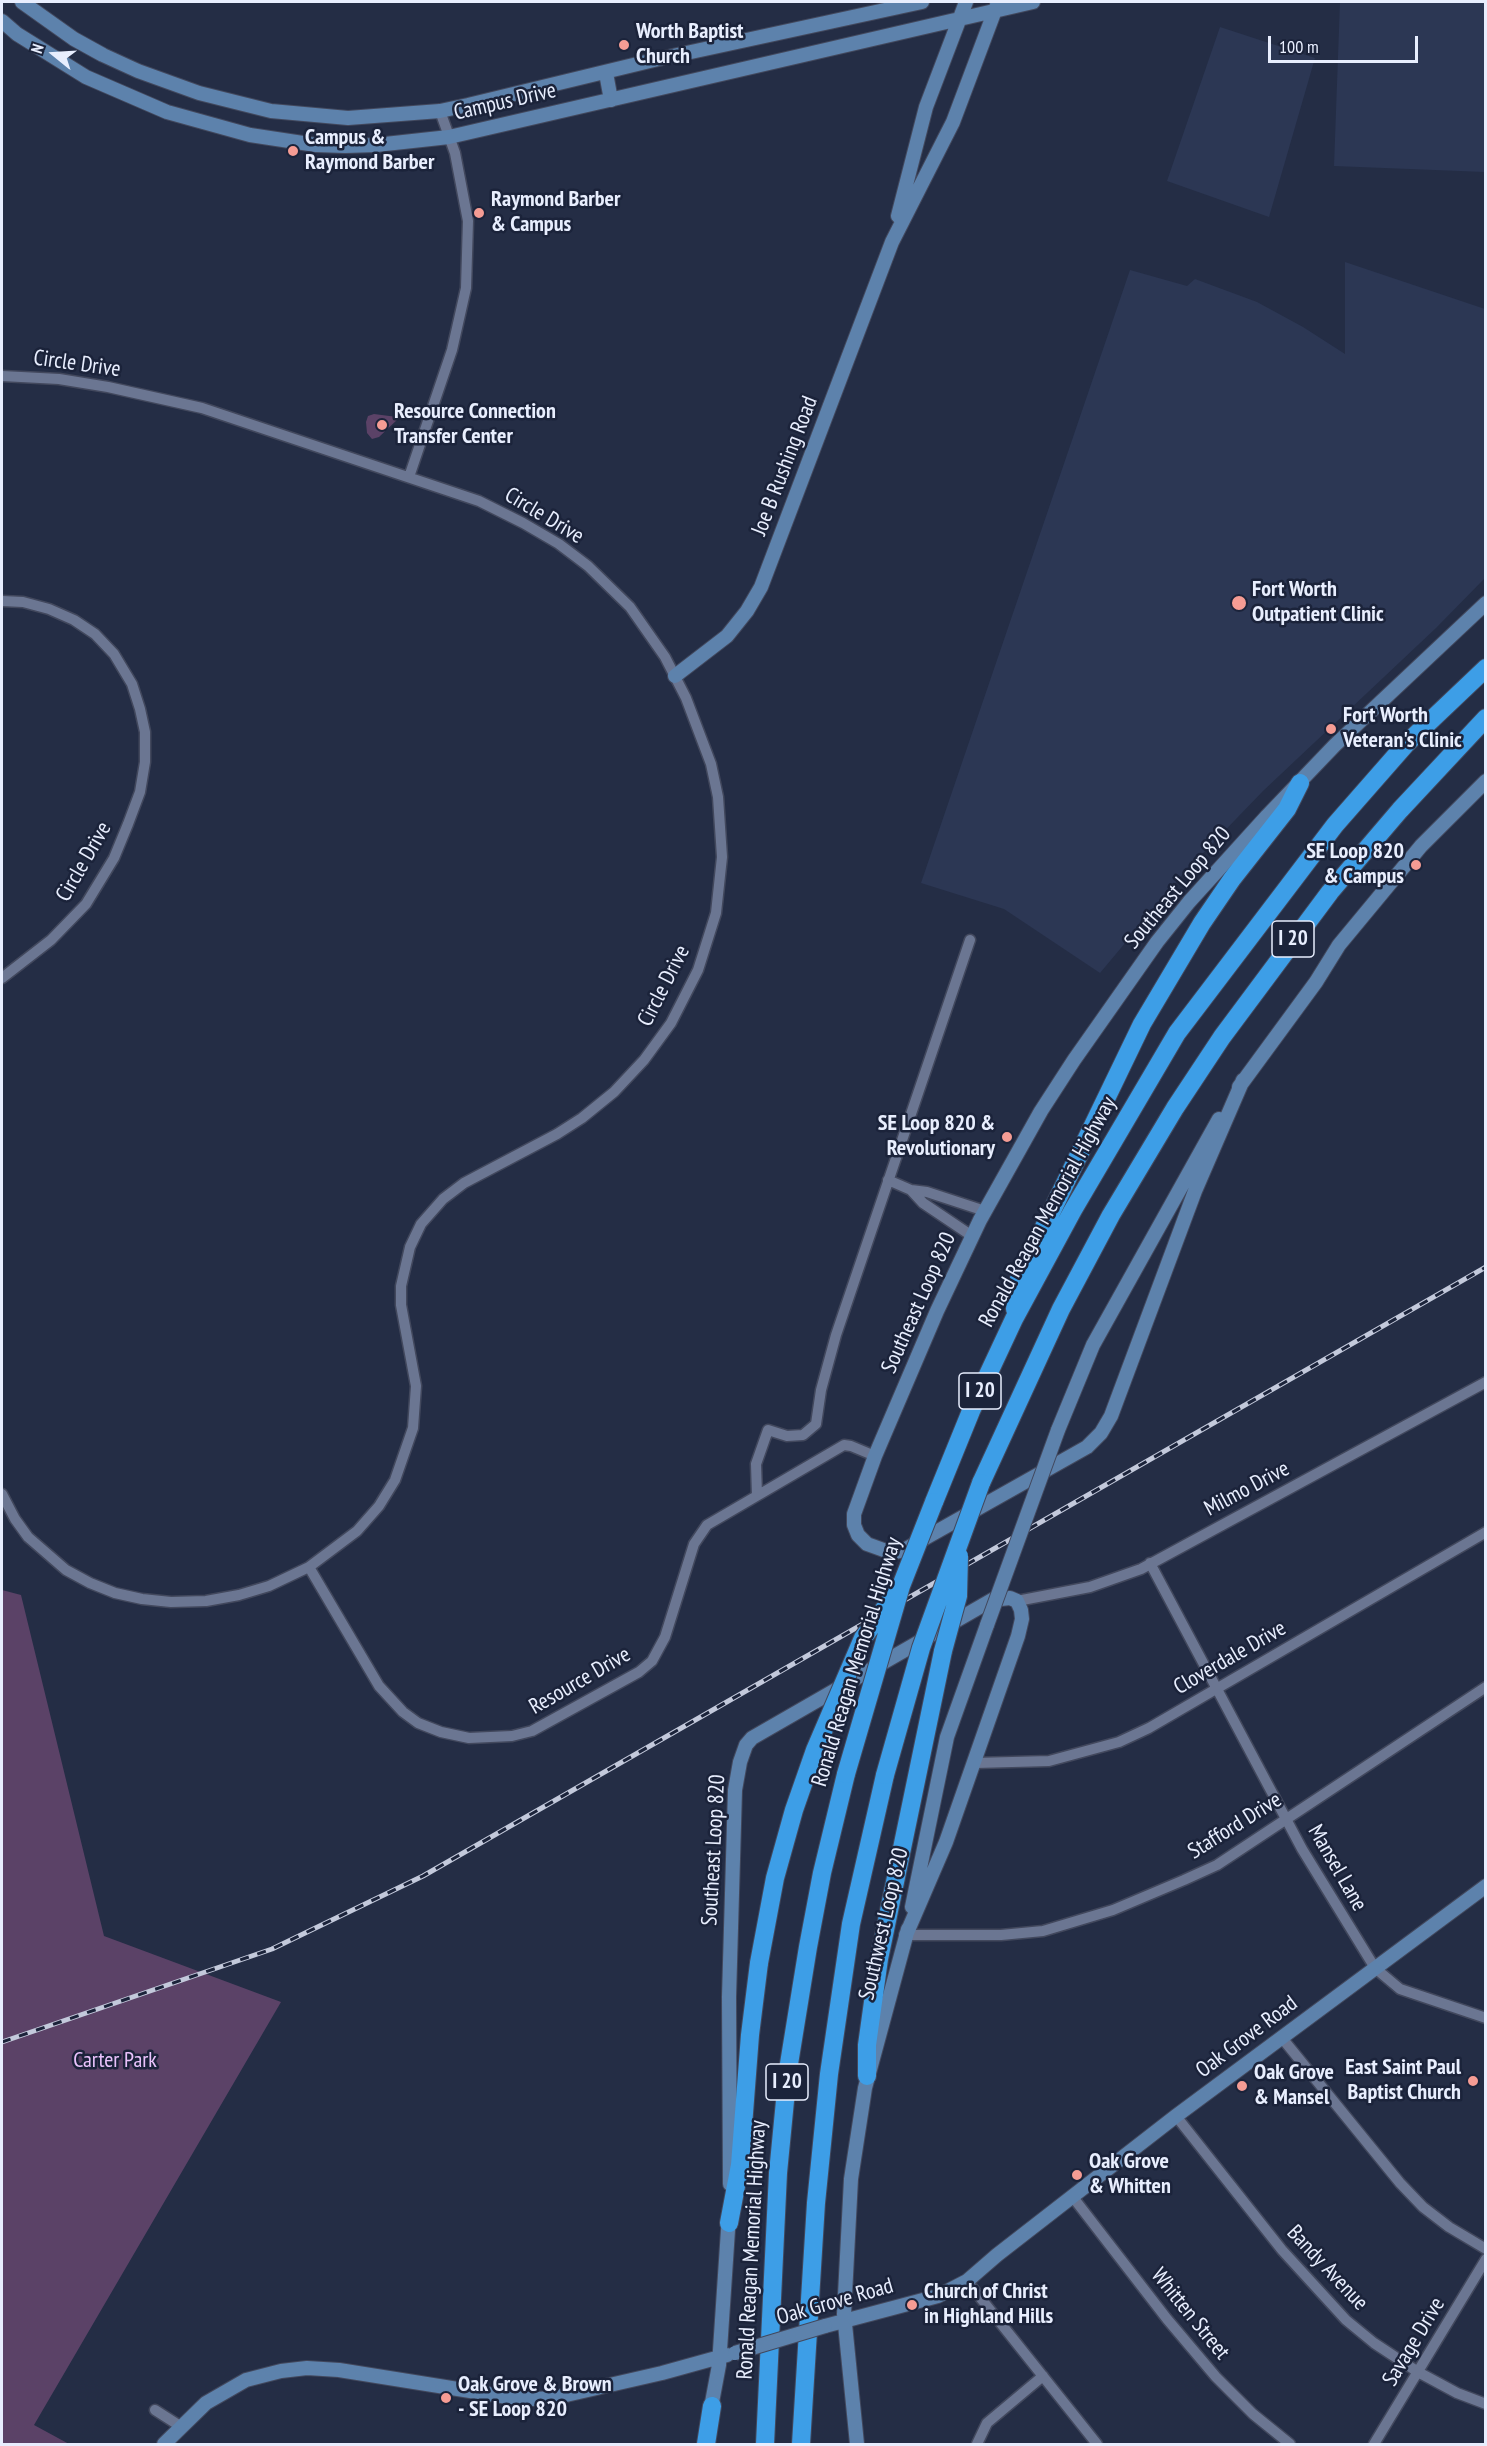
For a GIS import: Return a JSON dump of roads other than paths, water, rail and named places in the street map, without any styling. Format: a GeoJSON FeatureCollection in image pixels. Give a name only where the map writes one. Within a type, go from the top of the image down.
{"type":"FeatureCollection","features":[{"type":"Feature","properties":{"kind":"highway","name":"Ronald Reagan Memorial Highway"},"geometry":{"type":"LineString","coordinates":[[765,2445],[778,2173],[788,2070],[812,1926],[846,1773],[901,1586],[934,1502],[971,1411],[1014,1319],[1073,1210],[1177,1033],[1335,825],[1406,744],[1485,668]]}},
{"type":"Feature","properties":{"kind":"highway","name":"I 20"},"geometry":{"type":"LineString","coordinates":[[801,2445],[816,2203],[829,2074],[851,1924],[885,1775],[921,1648],[981,1484],[1036,1359],[1111,1215],[1175,1108],[1216,1046],[1330,892],[1400,810],[1485,718]]}},
{"type":"Feature","properties":{"kind":"highway"},"geometry":{"type":"LineString","coordinates":[[1014,1319],[1019,1279],[1142,1024],[1202,923],[1232,879],[1287,809],[1300,783]]}},
{"type":"Feature","properties":{"kind":"highway"},"geometry":{"type":"LineString","coordinates":[[867,2076],[867,2045],[879,1959],[943,1651],[958,1596],[959,1540]]}},
{"type":"Feature","properties":{"kind":"highway"},"geometry":{"type":"LineString","coordinates":[[729,2223],[740,2165],[750,2035],[759,1963],[776,1878],[794,1810],[815,1750],[863,1638],[901,1586]]}},
{"type":"Feature","properties":{"kind":"highway"},"geometry":{"type":"LineString","coordinates":[[753,2445],[767,2395]]}},
{"type":"Feature","properties":{"kind":"highway"},"geometry":{"type":"LineString","coordinates":[[704,2445],[712,2406]]}},
{"type":"Feature","properties":{"kind":"main road","name":"Campus Drive"},"geometry":{"type":"LineString","coordinates":[[22,2],[74,39],[103,56],[199,93],[271,111],[348,118],[440,111],[654,60],[922,2]]}},
{"type":"Feature","properties":{"kind":"main road","name":"Joe B Rushing Road"},"geometry":{"type":"LineString","coordinates":[[892,242],[926,107],[966,2]]}},
{"type":"Feature","properties":{"kind":"main road","name":"Campus Drive"},"geometry":{"type":"LineString","coordinates":[[2,21],[17,34],[86,78],[167,112],[228,131],[290,142],[345,146],[449,137],[958,18],[997,6],[1034,2]]}},
{"type":"Feature","properties":{"kind":"main road","name":"Joe B Rushing Road"},"geometry":{"type":"LineString","coordinates":[[675,676],[727,636],[747,611],[761,587],[892,242],[953,122],[997,6]]}},
{"type":"Feature","properties":{"kind":"main road"},"geometry":{"type":"LineString","coordinates":[[606,73],[611,100]]}},
{"type":"Feature","properties":{"kind":"main road","name":"Southeast Loop 820"},"geometry":{"type":"LineString","coordinates":[[1243,1080],[1174,1244],[1111,1416],[1094,1440],[1087,1447],[916,1544],[892,1553],[867,1544],[858,1535],[854,1525],[854,1514],[875,1456],[937,1311],[985,1211],[1041,1111],[1106,1012],[1157,942],[1197,893],[1375,706],[1485,603]]}},
{"type":"Feature","properties":{"kind":"main road","name":"Southeast Loop 820"},"geometry":{"type":"LineString","coordinates":[[1058,1430],[1093,1345],[1202,1146],[1243,1080],[1316,982],[1339,945],[1421,846],[1485,781]]}},
{"type":"Feature","properties":{"kind":"main road","name":"Southwest Loop 820"},"geometry":{"type":"LineString","coordinates":[[857,2445],[845,2320],[851,2179],[867,2076],[906,1935],[947,1737],[1058,1430]]}},
{"type":"Feature","properties":{"kind":"main road","name":"Southeast Loop 820"},"geometry":{"type":"LineString","coordinates":[[712,2406],[720,2357],[729,2223],[731,2156],[729,1997],[735,1790],[746,1745],[752,1738],[992,1600],[1010,1598],[1017,1601]]}},
{"type":"Feature","properties":{"kind":"main road"},"geometry":{"type":"LineString","coordinates":[[906,1935],[946,1842],[1018,1636],[1022,1619],[1017,1601]]}},
{"type":"Feature","properties":{"kind":"main road","name":"Oak Grove Road"},"geometry":{"type":"LineString","coordinates":[[164,2445],[180,2426],[206,2403],[246,2380],[281,2371],[306,2368],[339,2370],[514,2398],[552,2398],[642,2378],[938,2296],[967,2281],[1176,2116],[1485,1886]]}},
{"type":"Feature","properties":{"kind":"street"},"geometry":{"type":"LineString","coordinates":[[409,477],[452,350],[466,288],[468,221],[455,153],[440,111]]}},
{"type":"Feature","properties":{"kind":"street","name":"Circle Drive"},"geometry":{"type":"LineString","coordinates":[[2,376],[59,380],[108,387],[202,408],[409,477],[496,509],[558,544],[588,566],[630,607],[665,657],[701,733],[718,797],[721,828],[720,884],[716,913],[698,970],[671,1023],[644,1060],[614,1092],[582,1118],[557,1134],[464,1183],[443,1199],[421,1224],[410,1247],[400,1286],[401,1305],[416,1386],[413,1428],[395,1480],[379,1506],[357,1531],[309,1567],[269,1586],[239,1595],[206,1601],[171,1602],[142,1599],[115,1593],[66,1570],[46,1554],[21,1528],[2,1494]]}},
{"type":"Feature","properties":{"kind":"street","name":"Circle Drive"},"geometry":{"type":"LineString","coordinates":[[2,601],[23,602],[49,609],[74,620],[96,634],[114,654],[132,684],[140,709],[145,732],[145,762],[140,792],[114,858],[86,904],[51,940],[2,978]]}},
{"type":"Feature","properties":{"kind":"street"},"geometry":{"type":"LineString","coordinates":[[757,1495],[756,1464],[768,1430],[787,1436],[803,1436],[816,1424],[821,1389],[836,1335],[970,940]]}},
{"type":"Feature","properties":{"kind":"street"},"geometry":{"type":"LineString","coordinates":[[888,1180],[911,1190],[927,1192],[985,1211]]}},
{"type":"Feature","properties":{"kind":"street"},"geometry":{"type":"LineString","coordinates":[[911,1190],[923,1203],[972,1236]]}},
{"type":"Feature","properties":{"kind":"street","name":"Milmo Drive"},"geometry":{"type":"LineString","coordinates":[[1017,1601],[1090,1587],[1126,1576],[1485,1382]]}},
{"type":"Feature","properties":{"kind":"street","name":"Resource Drive"},"geometry":{"type":"LineString","coordinates":[[309,1567],[379,1686],[403,1712],[426,1726],[459,1736],[491,1739],[512,1736],[532,1731],[639,1672],[652,1661],[665,1637],[699,1535],[707,1525],[844,1445],[875,1456]]}},
{"type":"Feature","properties":{"kind":"street","name":"Cloverdale Drive"},"geometry":{"type":"LineString","coordinates":[[975,1763],[1049,1761],[1119,1742],[1149,1728],[1485,1532]]}},
{"type":"Feature","properties":{"kind":"street","name":"Mansel Lane"},"geometry":{"type":"LineString","coordinates":[[1150,1563],[1302,1849],[1376,1968],[1400,1989],[1485,2018]]}},
{"type":"Feature","properties":{"kind":"street","name":"Stafford Drive"},"geometry":{"type":"LineString","coordinates":[[906,1935],[1001,1935],[1043,1931],[1113,1910],[1217,1865],[1286,1817],[1485,1687]]}},
{"type":"Feature","properties":{"kind":"street"},"geometry":{"type":"LineString","coordinates":[[1282,2038],[1407,2191],[1449,2227],[1485,2249]]}},
{"type":"Feature","properties":{"kind":"street","name":"Bandy Avenue"},"geometry":{"type":"LineString","coordinates":[[1176,2116],[1282,2250],[1324,2298],[1374,2343],[1418,2372],[1457,2393],[1485,2404]]}},
{"type":"Feature","properties":{"kind":"street","name":"Whitten Street"},"geometry":{"type":"LineString","coordinates":[[1072,2196],[1167,2319],[1216,2377],[1253,2414],[1290,2445]]}},
{"type":"Feature","properties":{"kind":"street","name":"Savage Drive"},"geometry":{"type":"LineString","coordinates":[[1374,2445],[1485,2259]]}},
{"type":"Feature","properties":{"kind":"street"},"geometry":{"type":"LineString","coordinates":[[967,2281],[1097,2445]]}},
{"type":"Feature","properties":{"kind":"street"},"geometry":{"type":"LineString","coordinates":[[977,2445],[987,2423],[1043,2376]]}},
{"type":"Feature","properties":{"kind":"street"},"geometry":{"type":"LineString","coordinates":[[155,2410],[180,2426]]}},
{"type":"Feature","properties":{"kind":"railway"},"geometry":{"type":"LineString","coordinates":[[2,2042],[272,1949],[423,1876],[1486,1267]]}},
{"type":"Feature","properties":{"kind":"place","name":"Worth Baptist Church"},"geometry":{"type":"Point","coordinates":[624,45]}},
{"type":"Feature","properties":{"kind":"place","name":"Campus & Raymond Barber"},"geometry":{"type":"Point","coordinates":[293,151]}},
{"type":"Feature","properties":{"kind":"place","name":"Raymond Barber & Campus"},"geometry":{"type":"Point","coordinates":[479,213]}},
{"type":"Feature","properties":{"kind":"place","name":"Resource Connection Transfer Center"},"geometry":{"type":"Point","coordinates":[382,425]}},
{"type":"Feature","properties":{"kind":"place","name":"Fort Worth Outpatient Clinic"},"geometry":{"type":"Point","coordinates":[1239,603]}},
{"type":"Feature","properties":{"kind":"place","name":"Fort Worth Veteran's Clinic"},"geometry":{"type":"Point","coordinates":[1331,729]}},
{"type":"Feature","properties":{"kind":"place","name":"SE Loop 820 & Campus"},"geometry":{"type":"Point","coordinates":[1416,865]}},
{"type":"Feature","properties":{"kind":"place","name":"SE Loop 820 & Revolutionary"},"geometry":{"type":"Point","coordinates":[1007,1137]}},
{"type":"Feature","properties":{"kind":"place","name":"East Saint Paul Baptist Church"},"geometry":{"type":"Point","coordinates":[1473,2081]}},
{"type":"Feature","properties":{"kind":"place","name":"Oak Grove & Mansel"},"geometry":{"type":"Point","coordinates":[1242,2086]}},
{"type":"Feature","properties":{"kind":"place","name":"Oak Grove & Whitten"},"geometry":{"type":"Point","coordinates":[1077,2175]}},
{"type":"Feature","properties":{"kind":"place","name":"Church of Christ in Highland Hills"},"geometry":{"type":"Point","coordinates":[912,2305]}},
{"type":"Feature","properties":{"kind":"place","name":"Oak Grove & Brown - SE Loop 820"},"geometry":{"type":"Point","coordinates":[446,2398]}},
{"type":"Feature","properties":{"kind":"park label","name":"Carter Park"},"geometry":{"type":"Point","coordinates":[115,2061]}}]}
